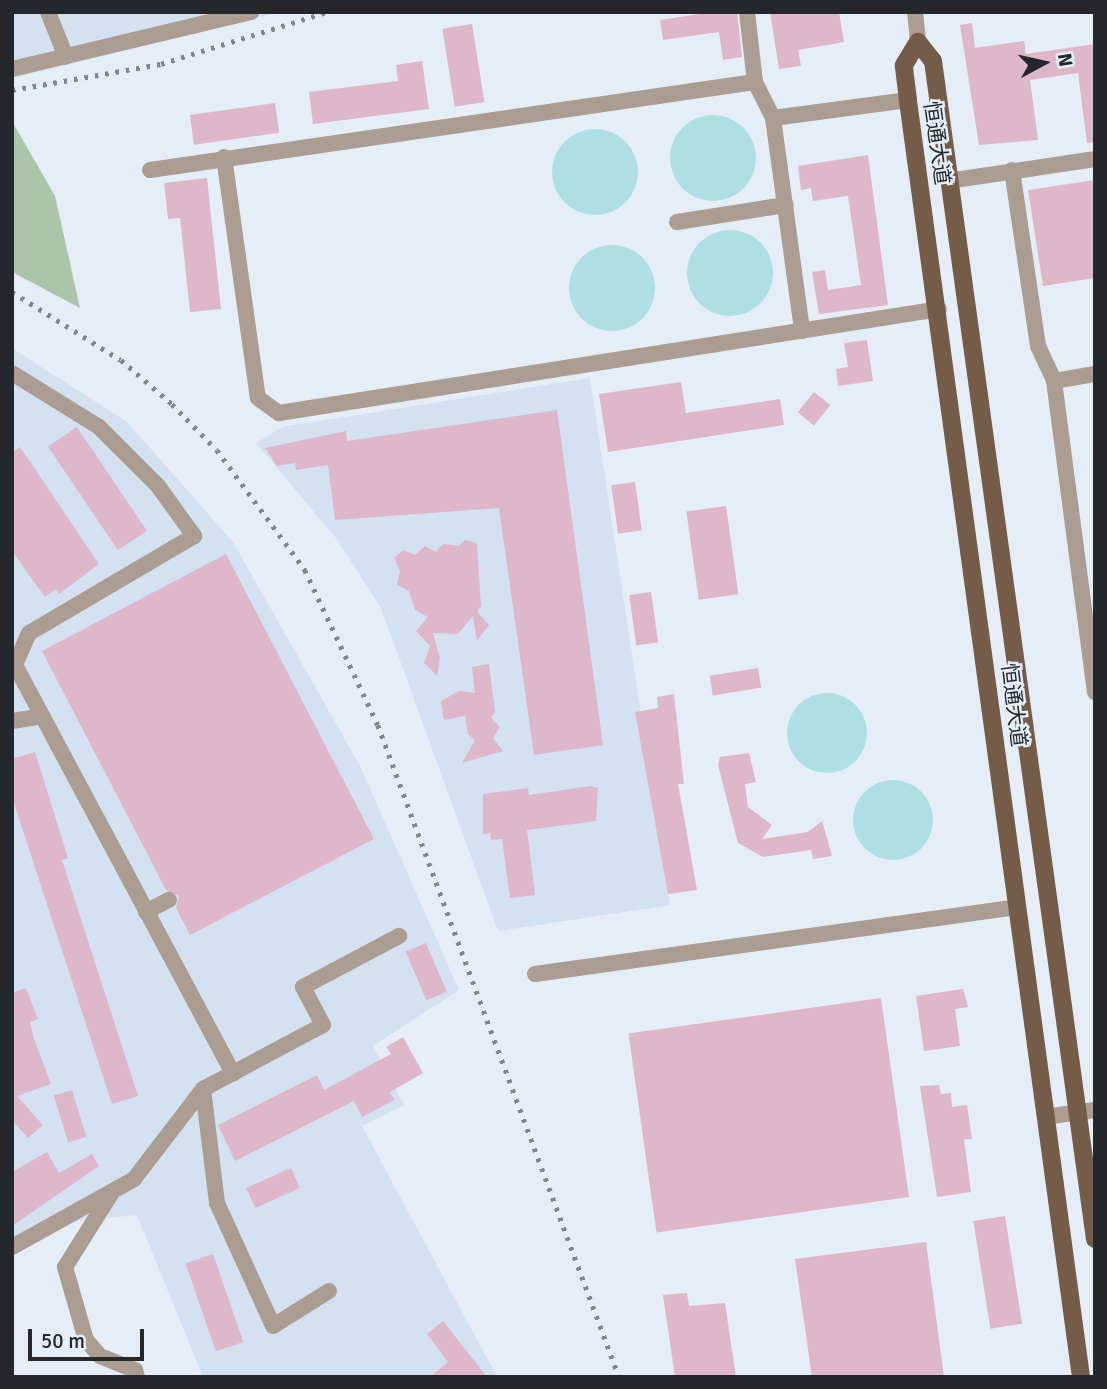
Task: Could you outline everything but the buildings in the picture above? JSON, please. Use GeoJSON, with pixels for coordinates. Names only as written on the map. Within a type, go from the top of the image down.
{"type":"FeatureCollection","features":[{"type":"Feature","properties":{"kind":"main road","name":"恒通大道"},"geometry":{"type":"LineString","coordinates":[[1081,1377],[939,309],[908,100],[904,65],[918,43],[933,61],[948,181],[1086,1111],[1095,1239]]}},
{"type":"Feature","properties":{"kind":"street"},"geometry":{"type":"LineString","coordinates":[[48,12],[66,57]]}},
{"type":"Feature","properties":{"kind":"street"},"geometry":{"type":"LineString","coordinates":[[12,69],[251,12]]}},
{"type":"Feature","properties":{"kind":"street"},"geometry":{"type":"LineString","coordinates":[[747,12],[755,82],[773,118],[802,331]]}},
{"type":"Feature","properties":{"kind":"street","name":"恒通大道"},"geometry":{"type":"LineString","coordinates":[[915,12],[918,43]]}},
{"type":"Feature","properties":{"kind":"street"},"geometry":{"type":"LineString","coordinates":[[150,170],[224,157],[755,82]]}},
{"type":"Feature","properties":{"kind":"street"},"geometry":{"type":"LineString","coordinates":[[773,118],[908,100]]}},
{"type":"Feature","properties":{"kind":"street"},"geometry":{"type":"LineString","coordinates":[[224,157],[258,398],[279,413],[939,309]]}},
{"type":"Feature","properties":{"kind":"street"},"geometry":{"type":"LineString","coordinates":[[948,181],[1095,159]]}},
{"type":"Feature","properties":{"kind":"street"},"geometry":{"type":"LineString","coordinates":[[1012,170],[1038,346],[1054,381],[1095,692]]}},
{"type":"Feature","properties":{"kind":"street"},"geometry":{"type":"LineString","coordinates":[[677,222],[786,205]]}},
{"type":"Feature","properties":{"kind":"street"},"geometry":{"type":"LineString","coordinates":[[12,373],[99,427],[158,486],[194,536],[29,633],[15,665],[233,1073]]}},
{"type":"Feature","properties":{"kind":"street"},"geometry":{"type":"LineString","coordinates":[[1054,381],[1095,374]]}},
{"type":"Feature","properties":{"kind":"street"},"geometry":{"type":"LineString","coordinates":[[12,721],[42,716]]}},
{"type":"Feature","properties":{"kind":"street"},"geometry":{"type":"LineString","coordinates":[[146,912],[169,900]]}},
{"type":"Feature","properties":{"kind":"street"},"geometry":{"type":"LineString","coordinates":[[535,974],[1017,907]]}},
{"type":"Feature","properties":{"kind":"street"},"geometry":{"type":"LineString","coordinates":[[12,1247],[134,1179],[202,1089],[323,1025],[303,987],[400,936]]}},
{"type":"Feature","properties":{"kind":"street"},"geometry":{"type":"LineString","coordinates":[[202,1089],[216,1203],[273,1326],[329,1292]]}},
{"type":"Feature","properties":{"kind":"street"},"geometry":{"type":"LineString","coordinates":[[1045,1117],[1086,1111]]}},
{"type":"Feature","properties":{"kind":"street"},"geometry":{"type":"LineString","coordinates":[[112,1192],[65,1267],[86,1340],[100,1356],[135,1370],[137,1377]]}},
{"type":"Feature","properties":{"kind":"shaded area"},"geometry":{"type":"Polygon","coordinates":[[[12,12],[279,12],[12,78],[12,12]]]}},
{"type":"Feature","properties":{"kind":"shaded area"},"geometry":{"type":"Polygon","coordinates":[[[12,348],[127,422],[233,542],[360,766],[459,990],[373,1046],[404,1105],[362,1126],[497,1377],[203,1377],[137,1215],[77,1221],[12,1256],[12,348]]]}},
{"type":"Feature","properties":{"kind":"shaded area"},"geometry":{"type":"Polygon","coordinates":[[[590,378],[670,905],[498,931],[381,608],[336,538],[256,443],[282,427],[590,378]]]}},
{"type":"Feature","properties":{"kind":"green space"},"geometry":{"type":"Polygon","coordinates":[[[12,121],[55,196],[80,308],[12,272],[12,121]]]}},
{"type":"Feature","properties":{"kind":"water"},"geometry":{"type":"Polygon","coordinates":[[[713,115],[737,122],[749,134],[756,158],[749,182],[737,194],[713,201],[689,194],[677,182],[670,158],[677,134],[689,122],[713,115]]]}},
{"type":"Feature","properties":{"kind":"water"},"geometry":{"type":"Polygon","coordinates":[[[595,129],[619,136],[631,148],[638,172],[631,196],[619,208],[595,215],[571,208],[559,196],[552,172],[559,148],[571,136],[595,129]]]}},
{"type":"Feature","properties":{"kind":"water"},"geometry":{"type":"Polygon","coordinates":[[[730,230],[754,237],[766,249],[773,273],[766,297],[754,309],[730,316],[706,309],[694,297],[687,273],[694,249],[706,237],[730,230]]]}},
{"type":"Feature","properties":{"kind":"water"},"geometry":{"type":"Polygon","coordinates":[[[612,245],[636,252],[648,264],[655,288],[648,312],[636,324],[612,331],[588,324],[576,312],[569,288],[576,264],[588,252],[612,245]]]}},
{"type":"Feature","properties":{"kind":"water"},"geometry":{"type":"Polygon","coordinates":[[[819,693],[835,693],[856,704],[867,725],[867,741],[856,762],[835,773],[819,773],[805,767],[793,755],[787,741],[787,725],[793,711],[805,699],[819,693]]]}},
{"type":"Feature","properties":{"kind":"water"},"geometry":{"type":"Polygon","coordinates":[[[885,780],[901,780],[922,791],[933,812],[933,828],[922,849],[901,860],[885,860],[871,854],[859,842],[853,828],[853,812],[859,798],[871,786],[885,780]]]}},
{"type":"Feature","properties":{"kind":"railway"},"geometry":{"type":"LineString","coordinates":[[12,90],[161,64],[327,12]]}},
{"type":"Feature","properties":{"kind":"railway"},"geometry":{"type":"LineString","coordinates":[[12,292],[121,360],[172,404],[217,450],[305,570],[378,725],[619,1377]]}}]}
